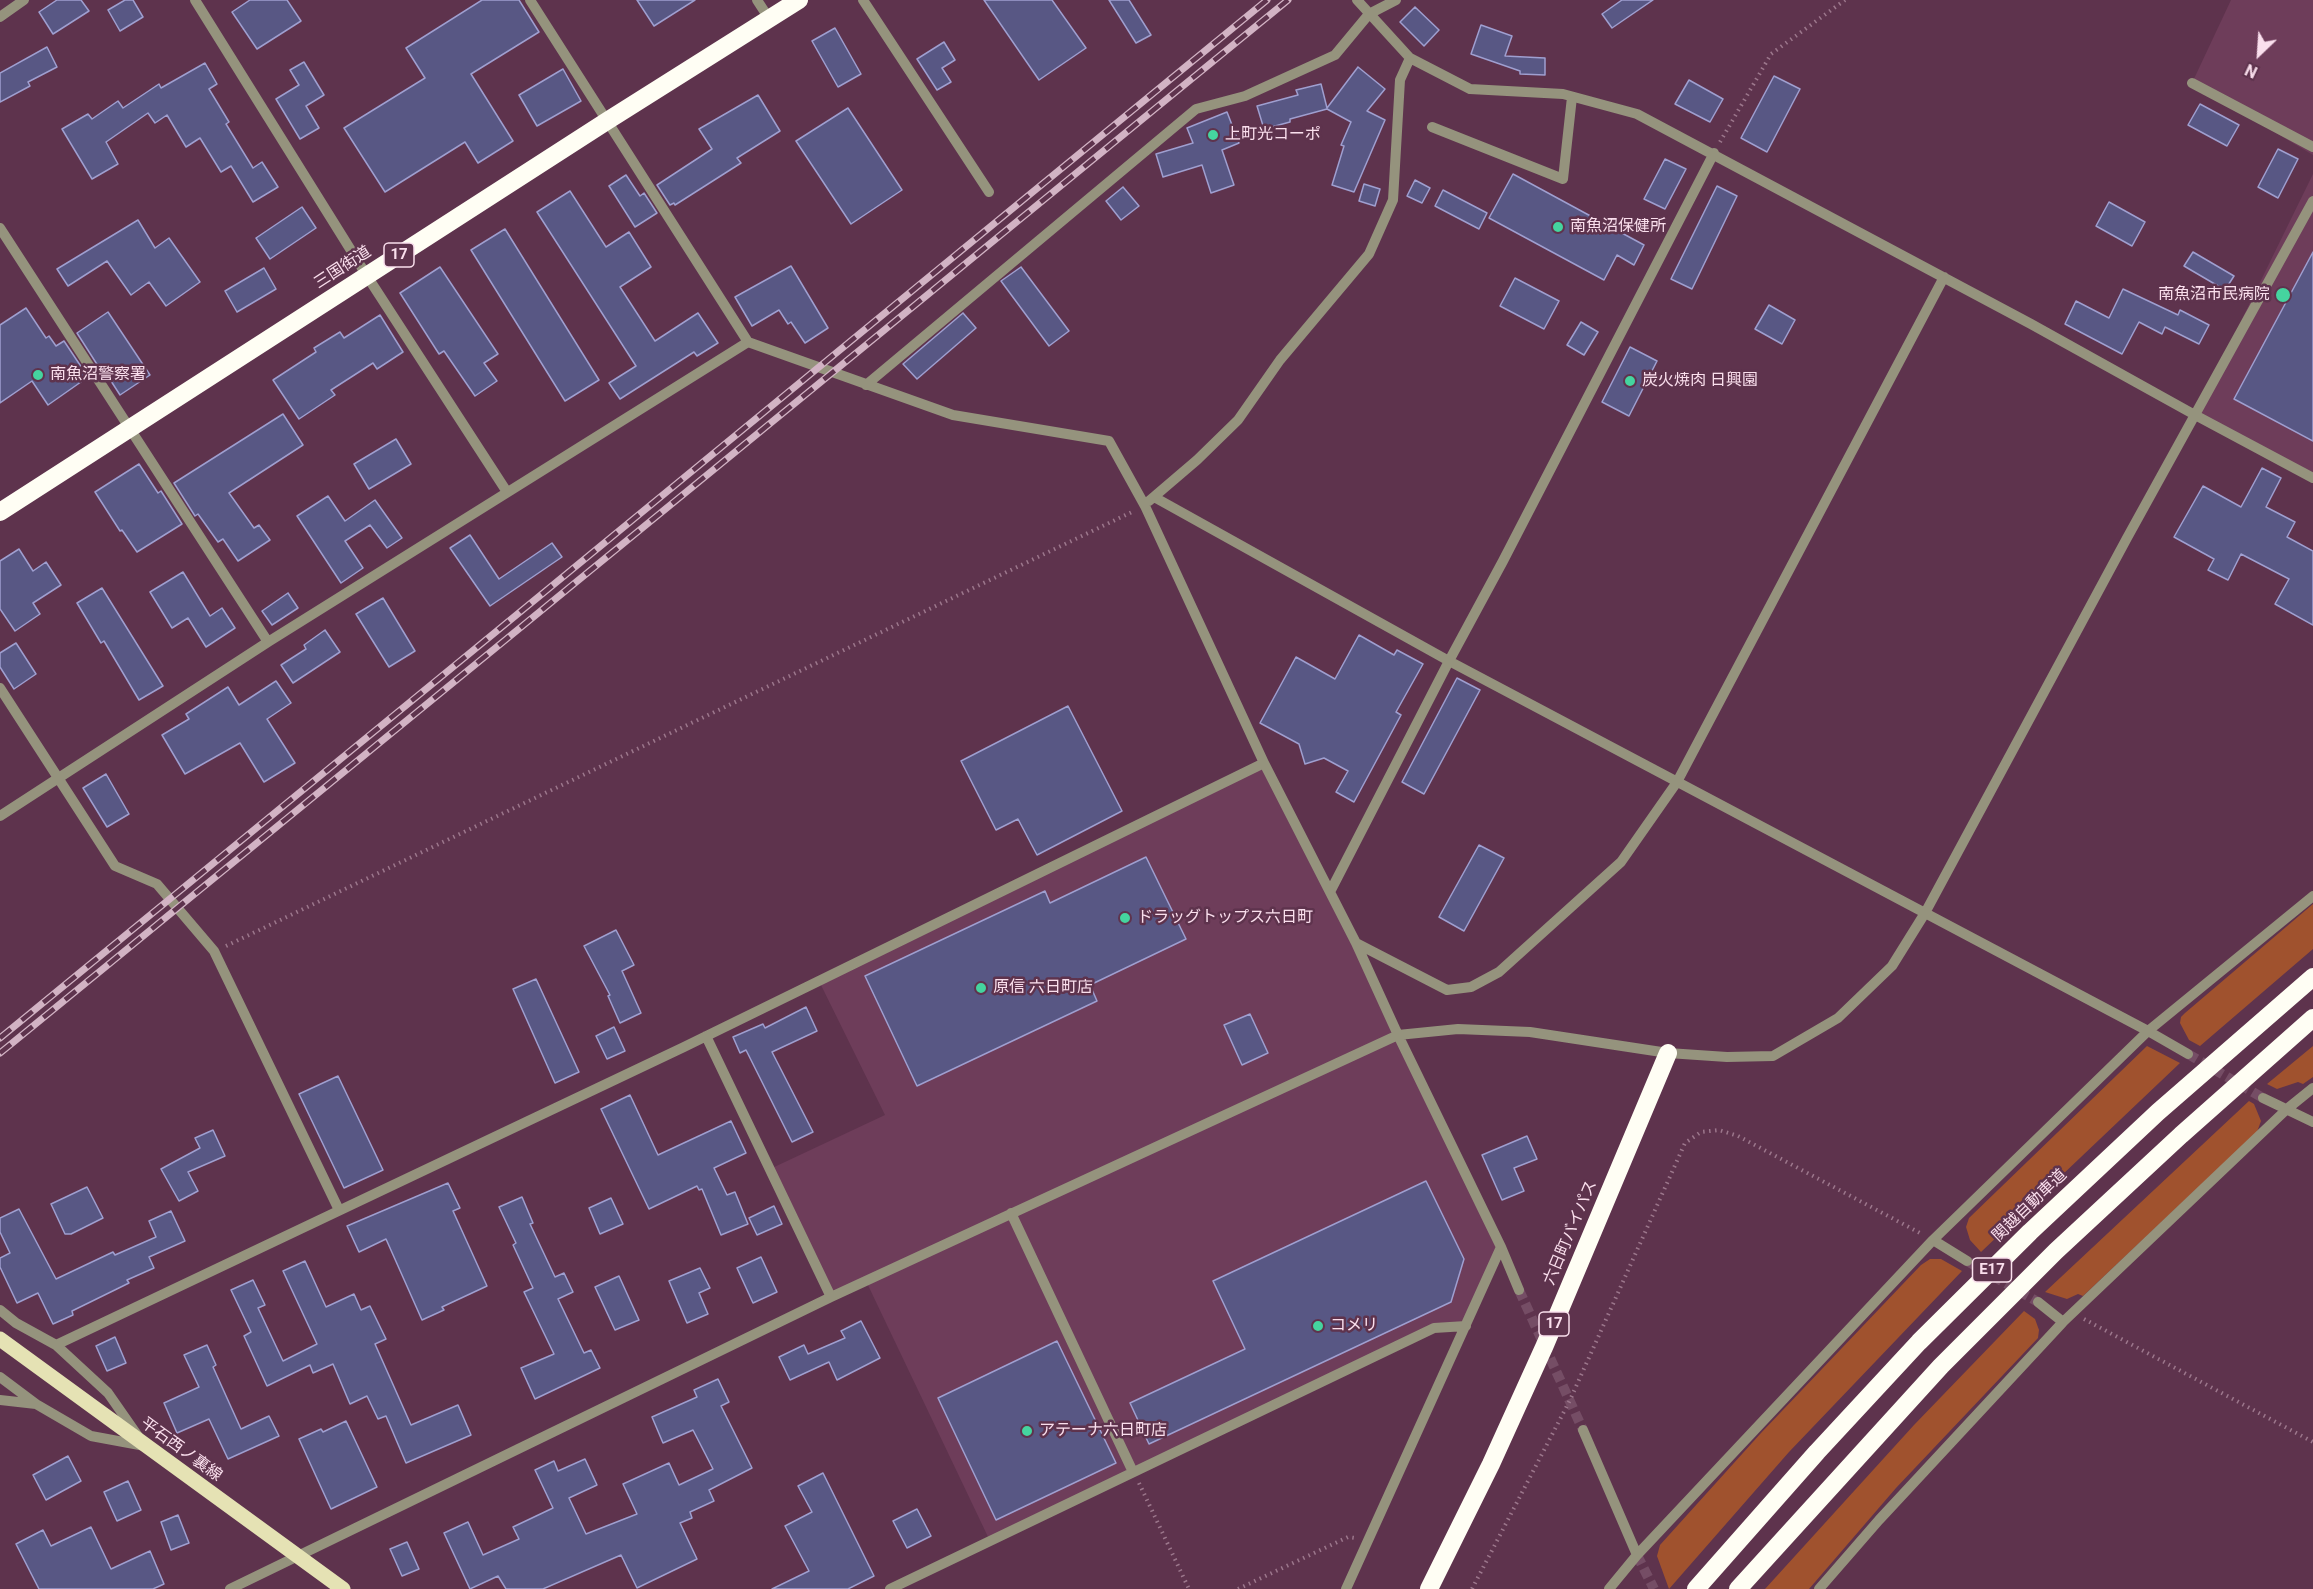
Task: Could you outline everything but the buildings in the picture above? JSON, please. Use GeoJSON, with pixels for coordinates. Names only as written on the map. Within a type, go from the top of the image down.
{"type":"FeatureCollection","features":[{"type":"Feature","properties":{"kind":"highway","name":"三国街道"},"geometry":{"type":"LineString","coordinates":[[0,512],[799,0]]}},
{"type":"Feature","properties":{"kind":"highway","name":"関越自動車道"},"geometry":{"type":"LineString","coordinates":[[1696,1589],[1832,1435],[1919,1342],[2014,1248],[2166,1105],[2313,977]]}},
{"type":"Feature","properties":{"kind":"highway","name":"E17"},"geometry":{"type":"LineString","coordinates":[[1738,1589],[1941,1366],[2056,1251],[2181,1135],[2313,1018]]}},
{"type":"Feature","properties":{"kind":"highway","name":"六日町バイパス"},"geometry":{"type":"LineString","coordinates":[[1429,1589],[1491,1464],[1545,1345],[1668,1053]]}},
{"type":"Feature","properties":{"kind":"main road","name":"平石西ノ裏線"},"geometry":{"type":"LineString","coordinates":[[0,1339],[343,1589]]}},
{"type":"Feature","properties":{"kind":"street"},"geometry":{"type":"LineString","coordinates":[[0,17],[24,0]]}},
{"type":"Feature","properties":{"kind":"street"},"geometry":{"type":"LineString","coordinates":[[195,0],[367,276],[507,492]]}},
{"type":"Feature","properties":{"kind":"street"},"geometry":{"type":"LineString","coordinates":[[530,0],[748,342],[953,415],[1109,441],[1145,506],[1264,763],[1356,943],[1501,1247],[1519,1290]]}},
{"type":"Feature","properties":{"kind":"street"},"geometry":{"type":"LineString","coordinates":[[758,0],[770,20]]}},
{"type":"Feature","properties":{"kind":"street"},"geometry":{"type":"LineString","coordinates":[[863,0],[989,192]]}},
{"type":"Feature","properties":{"kind":"street"},"geometry":{"type":"LineString","coordinates":[[1357,0],[1410,58],[1470,89],[1563,94],[1637,114],[1714,153],[2313,478]]}},
{"type":"Feature","properties":{"kind":"street"},"geometry":{"type":"LineString","coordinates":[[866,385],[1196,109],[1245,96],[1335,56],[1369,14],[1396,0]]}},
{"type":"Feature","properties":{"kind":"street"},"geometry":{"type":"LineString","coordinates":[[1145,506],[1238,420],[1280,360],[1369,254],[1393,200],[1400,80],[1410,58]]}},
{"type":"Feature","properties":{"kind":"street"},"geometry":{"type":"LineString","coordinates":[[2192,83],[2313,147]]}},
{"type":"Feature","properties":{"kind":"street"},"geometry":{"type":"LineString","coordinates":[[1432,127],[1563,179],[1572,97]]}},
{"type":"Feature","properties":{"kind":"street"},"geometry":{"type":"LineString","coordinates":[[1329,892],[1714,153]]}},
{"type":"Feature","properties":{"kind":"street"},"geometry":{"type":"LineString","coordinates":[[230,1589],[831,1297],[1398,1035],[1458,1029],[1530,1032],[1668,1053],[1727,1058],[1773,1056],[1838,1018],[1892,966],[1925,913],[2313,201]]}},
{"type":"Feature","properties":{"kind":"street"},"geometry":{"type":"LineString","coordinates":[[0,228],[268,642]]}},
{"type":"Feature","properties":{"kind":"street"},"geometry":{"type":"LineString","coordinates":[[1356,943],[1447,990],[1471,987],[1499,972],[1621,862],[1677,782],[1944,277]]}},
{"type":"Feature","properties":{"kind":"street"},"geometry":{"type":"LineString","coordinates":[[0,816],[268,642],[748,342]]}},
{"type":"Feature","properties":{"kind":"street"},"geometry":{"type":"LineString","coordinates":[[1154,497],[1449,661],[2188,1054]]}},
{"type":"Feature","properties":{"kind":"street"},"geometry":{"type":"LineString","coordinates":[[0,688],[115,866],[157,884],[214,951],[339,1210]]}},
{"type":"Feature","properties":{"kind":"street"},"geometry":{"type":"LineString","coordinates":[[56,1345],[706,1036],[1264,763]]}},
{"type":"Feature","properties":{"kind":"street"},"geometry":{"type":"LineString","coordinates":[[1609,1589],[1637,1555],[1933,1240],[2148,1031],[2313,896]]}},
{"type":"Feature","properties":{"kind":"street"},"geometry":{"type":"LineString","coordinates":[[706,1036],[831,1297]]}},
{"type":"Feature","properties":{"kind":"street"},"geometry":{"type":"LineString","coordinates":[[1819,1589],[1879,1520],[2063,1322],[2287,1108],[2313,1088]]}},
{"type":"Feature","properties":{"kind":"street"},"geometry":{"type":"LineString","coordinates":[[2263,1098],[2313,1122]]}},
{"type":"Feature","properties":{"kind":"street"},"geometry":{"type":"LineString","coordinates":[[1011,1214],[1133,1472]]}},
{"type":"Feature","properties":{"kind":"street"},"geometry":{"type":"LineString","coordinates":[[1933,1240],[1967,1261]]}},
{"type":"Feature","properties":{"kind":"street"},"geometry":{"type":"LineString","coordinates":[[1346,1589],[1501,1247]]}},
{"type":"Feature","properties":{"kind":"street"},"geometry":{"type":"LineString","coordinates":[[2038,1302],[2063,1322]]}},
{"type":"Feature","properties":{"kind":"street"},"geometry":{"type":"LineString","coordinates":[[0,1310],[16,1323],[56,1345],[108,1393],[145,1446]]}},
{"type":"Feature","properties":{"kind":"street"},"geometry":{"type":"LineString","coordinates":[[890,1589],[1434,1328],[1466,1326]]}},
{"type":"Feature","properties":{"kind":"street"},"geometry":{"type":"LineString","coordinates":[[0,1377],[36,1404],[91,1436],[145,1446]]}},
{"type":"Feature","properties":{"kind":"street"},"geometry":{"type":"LineString","coordinates":[[0,1400],[36,1404]]}},
{"type":"Feature","properties":{"kind":"street"},"geometry":{"type":"LineString","coordinates":[[1583,1430],[1637,1555]]}},
{"type":"Feature","properties":{"kind":"path"},"geometry":{"type":"LineString","coordinates":[[1714,153],[1771,54],[1845,0]]}},
{"type":"Feature","properties":{"kind":"path"},"geometry":{"type":"LineString","coordinates":[[214,951],[1145,506]]}},
{"type":"Feature","properties":{"kind":"path"},"geometry":{"type":"LineString","coordinates":[[1472,1589],[1570,1400],[1685,1143],[1701,1132],[1719,1130],[1738,1136],[1933,1240]]}},
{"type":"Feature","properties":{"kind":"path"},"geometry":{"type":"LineString","coordinates":[[2073,1312],[2313,1442]]}},
{"type":"Feature","properties":{"kind":"path"},"geometry":{"type":"LineString","coordinates":[[1133,1472],[1189,1589]]}},
{"type":"Feature","properties":{"kind":"path"},"geometry":{"type":"LineString","coordinates":[[1238,1589],[1348,1537],[1368,1541]]}},
{"type":"Feature","properties":{"kind":"shaded area"},"geometry":{"type":"Polygon","coordinates":[[[2231,0],[2313,0],[2313,155],[2192,83],[2231,0]]]}},
{"type":"Feature","properties":{"kind":"shaded area","name":"南魚沼市民病院"},"geometry":{"type":"Polygon","coordinates":[[[2313,174],[2313,478],[2195,415],[2313,174]]]}},
{"type":"Feature","properties":{"kind":"shaded area"},"geometry":{"type":"Polygon","coordinates":[[[1264,763],[1501,1247],[1466,1326],[1433,1328],[990,1541],[866,1281],[831,1297],[770,1169],[885,1115],[819,981],[1264,763]]]}},
{"type":"Feature","properties":{"kind":"shaded area"},"geometry":{"type":"Polygon","coordinates":[[[2313,904],[2313,949],[2200,1046],[2189,1040],[2180,1023],[2181,1017],[2313,904]]]}},
{"type":"Feature","properties":{"kind":"shaded area"},"geometry":{"type":"Polygon","coordinates":[[[2147,1046],[2180,1063],[1981,1252],[1970,1240],[1966,1227],[1969,1218],[2147,1046]]]}},
{"type":"Feature","properties":{"kind":"shaded area"},"geometry":{"type":"Polygon","coordinates":[[[2313,1046],[2313,1077],[2303,1084],[2298,1082],[2277,1089],[2267,1084],[2313,1046]]]}},
{"type":"Feature","properties":{"kind":"shaded area"},"geometry":{"type":"Polygon","coordinates":[[[2249,1101],[2254,1104],[2261,1121],[2257,1132],[2083,1296],[2078,1294],[2067,1299],[2045,1292],[2249,1101]]]}},
{"type":"Feature","properties":{"kind":"shaded area"},"geometry":{"type":"Polygon","coordinates":[[[1930,1259],[1941,1259],[1962,1271],[1789,1452],[1669,1589],[1657,1556],[1660,1545],[1761,1433],[1921,1265],[1930,1259]]]}},
{"type":"Feature","properties":{"kind":"shaded area"},"geometry":{"type":"Polygon","coordinates":[[[2024,1311],[2035,1319],[2039,1330],[2038,1338],[1896,1488],[1809,1589],[1765,1589],[1914,1425],[2024,1311]]]}},
{"type":"Feature","properties":{"kind":"tunnel"},"geometry":{"type":"LineString","coordinates":[[2188,1054],[2263,1098]]}},
{"type":"Feature","properties":{"kind":"tunnel"},"geometry":{"type":"LineString","coordinates":[[1967,1261],[2038,1302]]}},
{"type":"Feature","properties":{"kind":"tunnel"},"geometry":{"type":"LineString","coordinates":[[1519,1290],[1583,1430]]}},
{"type":"Feature","properties":{"kind":"tunnel"},"geometry":{"type":"LineString","coordinates":[[1637,1555],[1654,1589]]}},
{"type":"Feature","properties":{"kind":"railway"},"geometry":{"type":"LineString","coordinates":[[0,1038],[1267,0]]}},
{"type":"Feature","properties":{"kind":"railway"},"geometry":{"type":"LineString","coordinates":[[0,1053],[1288,0]]}},
{"type":"Feature","properties":{"kind":"place","name":"上町光コーポ"},"geometry":{"type":"Point","coordinates":[1213,135]}},
{"type":"Feature","properties":{"kind":"place","name":"南魚沼保健所"},"geometry":{"type":"Point","coordinates":[1558,227]}},
{"type":"Feature","properties":{"kind":"place","name":"南魚沼市民病院"},"geometry":{"type":"Point","coordinates":[2283,295]}},
{"type":"Feature","properties":{"kind":"place","name":"南魚沼警察署"},"geometry":{"type":"Point","coordinates":[38,375]}},
{"type":"Feature","properties":{"kind":"place","name":"炭火焼肉 日興園"},"geometry":{"type":"Point","coordinates":[1630,381]}},
{"type":"Feature","properties":{"kind":"place","name":"ドラッグトップス六日町"},"geometry":{"type":"Point","coordinates":[1125,918]}},
{"type":"Feature","properties":{"kind":"place","name":"原信 六日町店"},"geometry":{"type":"Point","coordinates":[981,988]}},
{"type":"Feature","properties":{"kind":"place","name":"コメリ"},"geometry":{"type":"Point","coordinates":[1318,1326]}},
{"type":"Feature","properties":{"kind":"place","name":"アテーナ六日町店"},"geometry":{"type":"Point","coordinates":[1027,1431]}}]}
